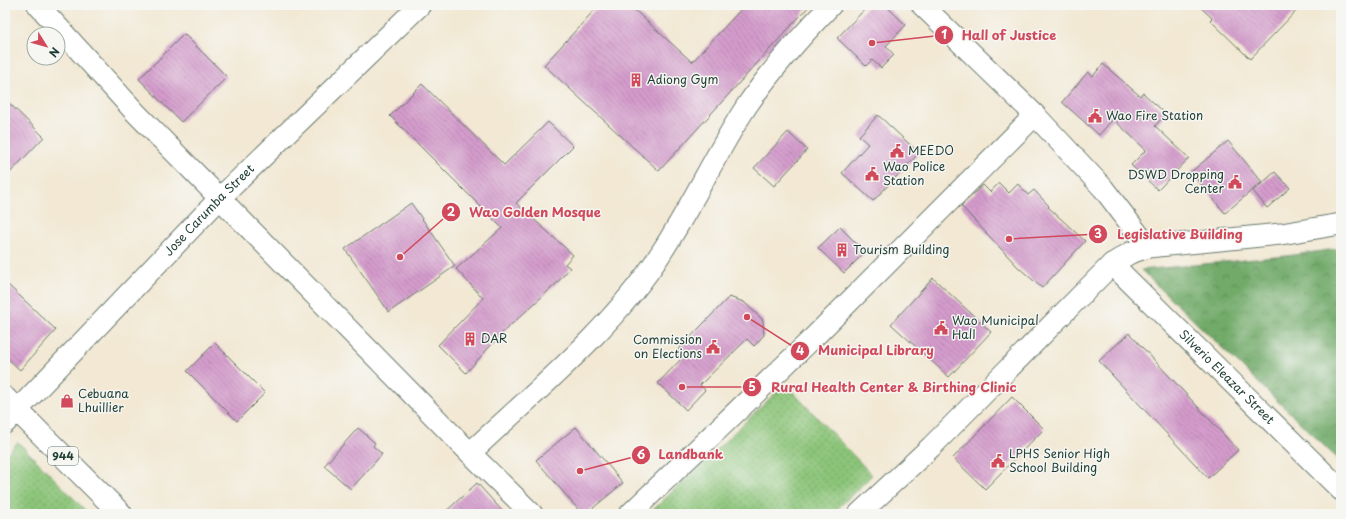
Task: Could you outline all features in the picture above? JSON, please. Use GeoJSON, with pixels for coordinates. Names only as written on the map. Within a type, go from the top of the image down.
{"type":"FeatureCollection","features":[{"type":"Feature","properties":{"kind":"main road","name":"944"},"geometry":{"type":"LineString","coordinates":[[9,410],[121,514]]}},
{"type":"Feature","properties":{"kind":"street"},"geometry":{"type":"LineString","coordinates":[[38,5],[136,113],[470,453],[532,514]]}},
{"type":"Feature","properties":{"kind":"street","name":"Jose Carumba Street"},"geometry":{"type":"LineString","coordinates":[[9,410],[220,198],[420,5]]}},
{"type":"Feature","properties":{"kind":"street"},"geometry":{"type":"LineString","coordinates":[[470,453],[591,338],[632,293],[661,254],[746,108],[799,38],[831,5]]}},
{"type":"Feature","properties":{"kind":"street"},"geometry":{"type":"LineString","coordinates":[[922,5],[1035,115],[1103,188],[1148,247]]}},
{"type":"Feature","properties":{"kind":"street"},"geometry":{"type":"LineString","coordinates":[[630,514],[818,332],[1035,115]]}},
{"type":"Feature","properties":{"kind":"street"},"geometry":{"type":"LineString","coordinates":[[859,514],[931,447],[1112,264],[1130,253],[1148,247],[1281,234],[1341,224]]}},
{"type":"Feature","properties":{"kind":"street","name":"Silverio Eleazar Street"},"geometry":{"type":"LineString","coordinates":[[1112,264],[1341,490]]}},
{"type":"Feature","properties":{"kind":"green space"},"geometry":{"type":"Polygon","coordinates":[[[1341,246],[1341,462],[1141,270],[1286,256],[1336,249],[1341,246]]]}},
{"type":"Feature","properties":{"kind":"green space"},"geometry":{"type":"Polygon","coordinates":[[[785,384],[872,475],[832,514],[649,514],[785,384]]]}},
{"type":"Feature","properties":{"kind":"green space"},"geometry":{"type":"Polygon","coordinates":[[[18,442],[89,514],[5,514],[5,456],[18,442]]]}},
{"type":"Feature","properties":{"kind":"building","name":"Adiong Gym"},"geometry":{"type":"Polygon","coordinates":[[[599,5],[629,5],[692,62],[745,5],[810,5],[659,171],[544,65],[599,5]]]}},
{"type":"Feature","properties":{"kind":"building"},"geometry":{"type":"Polygon","coordinates":[[[869,5],[885,5],[906,25],[886,46],[894,55],[881,68],[872,60],[866,66],[837,38],[869,5]]]}},
{"type":"Feature","properties":{"kind":"building"},"geometry":{"type":"Polygon","coordinates":[[[1198,5],[1302,5],[1250,59],[1210,20],[1212,18],[1198,5]]]}},
{"type":"Feature","properties":{"kind":"building"},"geometry":{"type":"Polygon","coordinates":[[[184,34],[227,77],[181,122],[139,79],[184,34]]]}},
{"type":"Feature","properties":{"kind":"building"},"geometry":{"type":"Polygon","coordinates":[[[1103,64],[1140,96],[1143,93],[1166,114],[1155,126],[1189,158],[1158,190],[1131,165],[1146,150],[1113,119],[1099,135],[1062,102],[1088,72],[1093,76],[1103,64]]]}},
{"type":"Feature","properties":{"kind":"building"},"geometry":{"type":"Polygon","coordinates":[[[422,84],[504,165],[548,122],[573,146],[516,203],[573,255],[565,264],[570,268],[556,284],[502,333],[466,373],[438,345],[483,298],[456,269],[502,228],[390,116],[422,84]]]}},
{"type":"Feature","properties":{"kind":"building"},"geometry":{"type":"Polygon","coordinates":[[[5,99],[44,137],[5,178],[5,99]]]}},
{"type":"Feature","properties":{"kind":"building"},"geometry":{"type":"Polygon","coordinates":[[[878,115],[919,153],[873,201],[842,173],[868,144],[859,136],[878,115]]]}},
{"type":"Feature","properties":{"kind":"building"},"geometry":{"type":"Polygon","coordinates":[[[788,132],[807,150],[774,186],[754,168],[788,132]]]}},
{"type":"Feature","properties":{"kind":"building"},"geometry":{"type":"Polygon","coordinates":[[[1228,141],[1262,182],[1225,213],[1191,172],[1228,141]]]}},
{"type":"Feature","properties":{"kind":"building"},"geometry":{"type":"Polygon","coordinates":[[[1275,172],[1290,188],[1267,208],[1253,191],[1275,172]]]}},
{"type":"Feature","properties":{"kind":"building"},"geometry":{"type":"Polygon","coordinates":[[[999,183],[1009,193],[1018,184],[1028,195],[1034,190],[1049,206],[1048,207],[1085,241],[1042,288],[1018,267],[961,206],[983,185],[990,192],[999,183]]]}},
{"type":"Feature","properties":{"kind":"building"},"geometry":{"type":"Polygon","coordinates":[[[411,203],[455,266],[389,312],[345,249],[411,203]]]}},
{"type":"Feature","properties":{"kind":"building","name":"Tourism Building"},"geometry":{"type":"Polygon","coordinates":[[[840,227],[865,252],[844,273],[818,248],[840,227]]]}},
{"type":"Feature","properties":{"kind":"building","name":"Wao Municipal Hall"},"geometry":{"type":"Polygon","coordinates":[[[933,278],[991,332],[949,377],[891,324],[933,278]]]}},
{"type":"Feature","properties":{"kind":"building"},"geometry":{"type":"Polygon","coordinates":[[[5,282],[56,330],[20,370],[5,356],[5,282]]]}},
{"type":"Feature","properties":{"kind":"building"},"geometry":{"type":"Polygon","coordinates":[[[729,297],[744,302],[763,320],[764,335],[754,346],[747,339],[700,385],[705,390],[686,410],[658,383],[683,357],[677,351],[729,297]]]}},
{"type":"Feature","properties":{"kind":"building"},"geometry":{"type":"Polygon","coordinates":[[[1129,333],[1238,450],[1208,478],[1099,361],[1129,333]]]}},
{"type":"Feature","properties":{"kind":"building"},"geometry":{"type":"Polygon","coordinates":[[[215,343],[265,393],[237,421],[187,371],[215,343]]]}},
{"type":"Feature","properties":{"kind":"building"},"geometry":{"type":"Polygon","coordinates":[[[1012,397],[1044,429],[985,489],[953,458],[1012,397]]]}},
{"type":"Feature","properties":{"kind":"building"},"geometry":{"type":"Polygon","coordinates":[[[576,427],[623,483],[586,514],[582,514],[536,460],[576,427]]]}},
{"type":"Feature","properties":{"kind":"building"},"geometry":{"type":"Polygon","coordinates":[[[358,428],[375,443],[373,446],[382,454],[351,489],[324,466],[358,428]]]}},
{"type":"Feature","properties":{"kind":"building"},"geometry":{"type":"Polygon","coordinates":[[[477,483],[505,514],[443,514],[477,483]]]}},
{"type":"Feature","properties":{"kind":"place","name":"Hall of Justice"},"geometry":{"type":"Point","coordinates":[872,43]}},
{"type":"Feature","properties":{"kind":"place","name":"Adiong Gym"},"geometry":{"type":"Point","coordinates":[636,80]}},
{"type":"Feature","properties":{"kind":"place","name":"Wao Fire Station"},"geometry":{"type":"Point","coordinates":[1095,116]}},
{"type":"Feature","properties":{"kind":"place","name":"MEEDO"},"geometry":{"type":"Point","coordinates":[897,151]}},
{"type":"Feature","properties":{"kind":"place","name":"Wao Police Station"},"geometry":{"type":"Point","coordinates":[872,174]}},
{"type":"Feature","properties":{"kind":"place","name":"DSWD Dropping Center"},"geometry":{"type":"Point","coordinates":[1235,182]}},
{"type":"Feature","properties":{"kind":"place","name":"Legislative Building"},"geometry":{"type":"Point","coordinates":[1009,239]}},
{"type":"Feature","properties":{"kind":"place","name":"Tourism Building"},"geometry":{"type":"Point","coordinates":[842,250]}},
{"type":"Feature","properties":{"kind":"place","name":"Wao Golden Mosque"},"geometry":{"type":"Point","coordinates":[400,257]}},
{"type":"Feature","properties":{"kind":"place","name":"Municipal Library"},"geometry":{"type":"Point","coordinates":[747,317]}},
{"type":"Feature","properties":{"kind":"place","name":"Wao Municipal Hall"},"geometry":{"type":"Point","coordinates":[941,328]}},
{"type":"Feature","properties":{"kind":"place","name":"DAR"},"geometry":{"type":"Point","coordinates":[470,339]}},
{"type":"Feature","properties":{"kind":"place","name":"Commission on Elections"},"geometry":{"type":"Point","coordinates":[713,347]}},
{"type":"Feature","properties":{"kind":"place","name":"Rural Health Center & Birthing Clinic"},"geometry":{"type":"Point","coordinates":[682,387]}},
{"type":"Feature","properties":{"kind":"place","name":"Cebuana Lhuillier"},"geometry":{"type":"Point","coordinates":[67,401]}},
{"type":"Feature","properties":{"kind":"place","name":"LPHS Senior High School Building"},"geometry":{"type":"Point","coordinates":[998,461]}},
{"type":"Feature","properties":{"kind":"place","name":"Landbank"},"geometry":{"type":"Point","coordinates":[580,471]}}]}
